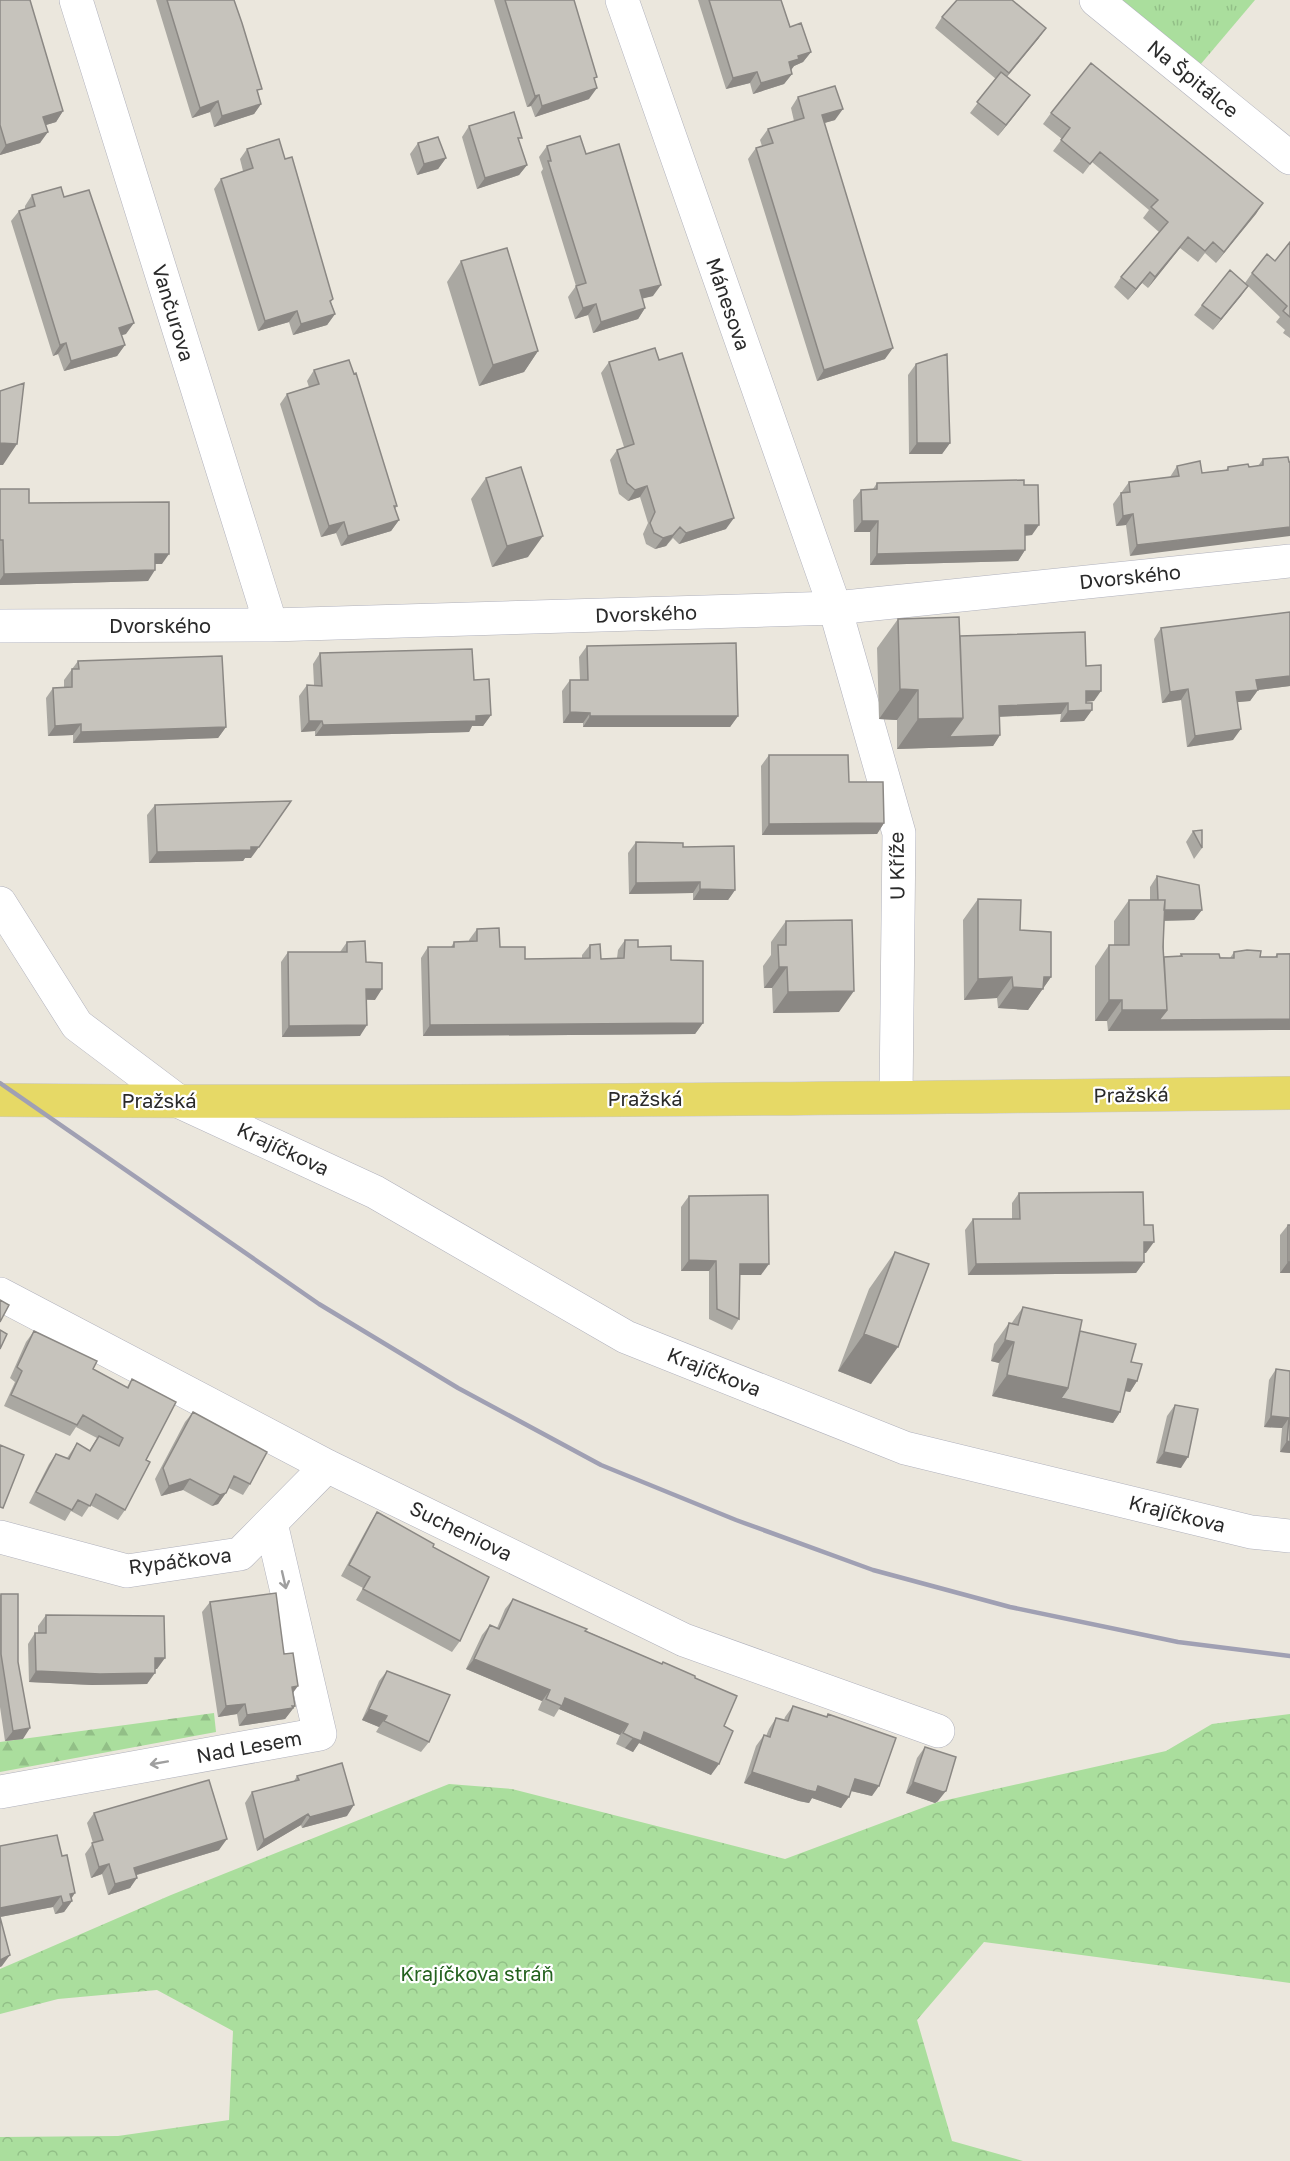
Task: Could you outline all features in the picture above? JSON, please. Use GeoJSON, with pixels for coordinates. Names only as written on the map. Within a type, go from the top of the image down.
{"type":"FeatureCollection","features":[{"type":"Feature","properties":{"kind":"main road","name":"Pražská"},"geometry":{"type":"LineString","coordinates":[[0,1100],[178,1101],[1290,1093]]}},
{"type":"Feature","properties":{"kind":"street","name":"Vančurova"},"geometry":{"type":"LineString","coordinates":[[76,0],[271,625]]}},
{"type":"Feature","properties":{"kind":"street","name":"Mánesova"},"geometry":{"type":"LineString","coordinates":[[622,0],[835,608]]}},
{"type":"Feature","properties":{"kind":"street","name":"Na Špitálce"},"geometry":{"type":"LineString","coordinates":[[1096,0],[1290,158]]}},
{"type":"Feature","properties":{"kind":"street","name":"Dvorského"},"geometry":{"type":"LineString","coordinates":[[0,626],[271,625],[835,608],[1290,561]]}},
{"type":"Feature","properties":{"kind":"street","name":"U Kříže"},"geometry":{"type":"LineString","coordinates":[[835,608],[899,833],[896,1097]]}},
{"type":"Feature","properties":{"kind":"street","name":"Krajíčkova"},"geometry":{"type":"LineString","coordinates":[[0,903],[77,1025],[178,1101],[375,1192],[626,1337],[905,1448],[1251,1532],[1290,1536]]}},
{"type":"Feature","properties":{"kind":"street","name":"Sucheniova"},"geometry":{"type":"LineString","coordinates":[[0,1294],[327,1466],[684,1640],[939,1731]]}},
{"type":"Feature","properties":{"kind":"street","name":"Rypáčkova"},"geometry":{"type":"LineString","coordinates":[[0,1537],[127,1571],[240,1554],[327,1466]]}},
{"type":"Feature","properties":{"kind":"street","name":"Nad Lesem"},"geometry":{"type":"LineString","coordinates":[[0,1792],[320,1734],[271,1523]]}},
{"type":"Feature","properties":{"kind":"green space"},"geometry":{"type":"Polygon","coordinates":[[[1119,0],[1255,0],[1200,65],[1119,0]]]}},
{"type":"Feature","properties":{"kind":"green space"},"geometry":{"type":"Polygon","coordinates":[[[214,1713],[216,1732],[0,1772],[0,1742],[214,1713]]]}},
{"type":"Feature","properties":{"kind":"green space","name":"Krajíčkova stráň"},"geometry":{"type":"Polygon","coordinates":[[[1290,1714],[1290,1983],[984,1942],[917,2020],[952,2141],[1023,2161],[0,2161],[0,2137],[118,2136],[229,2120],[233,2031],[157,1990],[58,1999],[0,2014],[0,1969],[171,1895],[449,1784],[512,1789],[785,1859],[938,1802],[1166,1751],[1212,1724],[1290,1714]]]}},
{"type":"Feature","properties":{"kind":"building"},"geometry":{"type":"Polygon","coordinates":[[[0,0],[30,0],[63,111],[43,117],[48,132],[6,145],[0,125],[0,0]]]}},
{"type":"Feature","properties":{"kind":"building"},"geometry":{"type":"Polygon","coordinates":[[[167,0],[234,0],[262,89],[257,90],[261,104],[222,116],[218,101],[200,108],[167,0]]]}},
{"type":"Feature","properties":{"kind":"building"},"geometry":{"type":"Polygon","coordinates":[[[505,0],[574,0],[597,77],[594,78],[597,88],[542,106],[539,95],[535,96],[505,0]]]}},
{"type":"Feature","properties":{"kind":"building"},"geometry":{"type":"Polygon","coordinates":[[[709,0],[781,0],[790,27],[801,23],[811,52],[789,62],[792,74],[761,83],[757,72],[733,78],[709,0]]]}},
{"type":"Feature","properties":{"kind":"building"},"geometry":{"type":"Polygon","coordinates":[[[957,0],[1012,0],[1046,28],[1009,73],[942,17],[957,0]]]}},
{"type":"Feature","properties":{"kind":"building"},"geometry":{"type":"Polygon","coordinates":[[[1091,63],[1263,203],[1224,252],[1213,242],[1205,251],[1188,237],[1155,277],[1150,272],[1136,289],[1121,277],[1168,222],[1151,207],[1158,200],[1100,152],[1090,164],[1061,140],[1070,128],[1051,113],[1091,63]]]}},
{"type":"Feature","properties":{"kind":"building"},"geometry":{"type":"Polygon","coordinates":[[[1001,72],[1030,95],[1006,125],[977,102],[1001,72]]]}},
{"type":"Feature","properties":{"kind":"building"},"geometry":{"type":"Polygon","coordinates":[[[835,86],[843,109],[822,115],[893,348],[824,370],[756,148],[773,143],[768,129],[804,118],[798,97],[835,86]]]}},
{"type":"Feature","properties":{"kind":"building"},"geometry":{"type":"Polygon","coordinates":[[[514,112],[522,138],[518,138],[527,165],[485,178],[469,126],[514,112]]]}},
{"type":"Feature","properties":{"kind":"building"},"geometry":{"type":"Polygon","coordinates":[[[580,136],[586,154],[619,144],[661,285],[640,290],[645,308],[601,322],[596,304],[583,308],[576,286],[586,283],[548,161],[551,161],[547,146],[580,136]]]}},
{"type":"Feature","properties":{"kind":"building"},"geometry":{"type":"Polygon","coordinates":[[[438,137],[446,158],[424,164],[418,143],[438,137]]]}},
{"type":"Feature","properties":{"kind":"building"},"geometry":{"type":"Polygon","coordinates":[[[279,139],[285,159],[292,157],[333,299],[330,301],[335,314],[301,324],[297,311],[265,321],[221,179],[253,168],[247,149],[279,139]]]}},
{"type":"Feature","properties":{"kind":"building"},"geometry":{"type":"Polygon","coordinates":[[[61,187],[64,197],[89,190],[134,323],[119,328],[125,345],[71,361],[66,343],[60,345],[19,211],[35,206],[32,195],[61,187]]]}},
{"type":"Feature","properties":{"kind":"building"},"geometry":{"type":"Polygon","coordinates":[[[1290,242],[1290,317],[1283,311],[1287,306],[1252,273],[1267,254],[1275,261],[1290,242]]]}},
{"type":"Feature","properties":{"kind":"building"},"geometry":{"type":"Polygon","coordinates":[[[507,248],[538,351],[493,365],[461,261],[507,248]]]}},
{"type":"Feature","properties":{"kind":"building"},"geometry":{"type":"Polygon","coordinates":[[[1230,270],[1248,286],[1221,319],[1202,305],[1230,270]]]}},
{"type":"Feature","properties":{"kind":"building"},"geometry":{"type":"Polygon","coordinates":[[[655,348],[659,360],[682,353],[734,518],[686,533],[680,527],[673,535],[663,538],[654,533],[650,523],[655,512],[647,486],[635,490],[627,483],[617,450],[634,444],[609,362],[655,348]]]}},
{"type":"Feature","properties":{"kind":"building"},"geometry":{"type":"Polygon","coordinates":[[[947,354],[950,443],[917,443],[916,364],[947,354]]]}},
{"type":"Feature","properties":{"kind":"building"},"geometry":{"type":"Polygon","coordinates":[[[349,360],[354,374],[356,373],[397,506],[394,506],[399,520],[348,536],[344,522],[329,526],[287,394],[319,384],[314,370],[349,360]]]}},
{"type":"Feature","properties":{"kind":"building"},"geometry":{"type":"Polygon","coordinates":[[[24,383],[17,444],[0,443],[0,391],[24,383]]]}},
{"type":"Feature","properties":{"kind":"building"},"geometry":{"type":"Polygon","coordinates":[[[1288,457],[1290,462],[1290,527],[1137,545],[1133,514],[1123,516],[1121,493],[1130,492],[1129,482],[1179,476],[1177,466],[1200,461],[1202,473],[1228,470],[1228,467],[1248,464],[1249,467],[1263,465],[1263,459],[1288,457]]]}},
{"type":"Feature","properties":{"kind":"building"},"geometry":{"type":"Polygon","coordinates":[[[521,467],[543,536],[507,546],[486,478],[521,467]]]}},
{"type":"Feature","properties":{"kind":"building"},"geometry":{"type":"Polygon","coordinates":[[[1024,480],[1024,485],[1038,485],[1039,525],[1025,525],[1025,550],[877,554],[878,521],[862,521],[861,490],[877,489],[877,483],[1024,480]]]}},
{"type":"Feature","properties":{"kind":"building"},"geometry":{"type":"Polygon","coordinates":[[[0,489],[29,489],[29,503],[169,502],[169,554],[155,554],[155,570],[4,574],[3,540],[0,540],[0,489]]]}},
{"type":"Feature","properties":{"kind":"building"},"geometry":{"type":"Polygon","coordinates":[[[1290,612],[1290,676],[1256,680],[1258,690],[1236,692],[1241,729],[1195,736],[1188,689],[1170,692],[1161,628],[1290,612]]]}},
{"type":"Feature","properties":{"kind":"building"},"geometry":{"type":"Polygon","coordinates":[[[959,617],[963,718],[918,719],[918,690],[900,689],[898,619],[959,617]]]}},
{"type":"Feature","properties":{"kind":"building"},"geometry":{"type":"Polygon","coordinates":[[[1085,632],[1086,666],[1101,665],[1101,691],[1086,691],[1086,703],[1092,703],[1092,710],[1068,711],[1068,703],[999,706],[1000,735],[949,737],[963,718],[960,636],[1085,632]]]}},
{"type":"Feature","properties":{"kind":"building"},"geometry":{"type":"Polygon","coordinates":[[[736,643],[738,716],[590,716],[590,713],[570,712],[570,680],[588,680],[587,646],[736,643]]]}},
{"type":"Feature","properties":{"kind":"building"},"geometry":{"type":"Polygon","coordinates":[[[472,649],[474,680],[489,679],[491,715],[476,716],[476,721],[323,725],[322,721],[309,721],[307,685],[322,686],[320,653],[472,649]]]}},
{"type":"Feature","properties":{"kind":"building"},"geometry":{"type":"Polygon","coordinates":[[[222,656],[226,727],[81,732],[81,724],[55,726],[53,688],[72,687],[72,669],[79,669],[78,661],[222,656]]]}},
{"type":"Feature","properties":{"kind":"building"},"geometry":{"type":"Polygon","coordinates":[[[769,755],[848,755],[849,782],[883,782],[884,823],[769,824],[769,755]]]}},
{"type":"Feature","properties":{"kind":"building"},"geometry":{"type":"Polygon","coordinates":[[[291,801],[259,847],[251,847],[251,850],[157,852],[155,805],[291,801]]]}},
{"type":"Feature","properties":{"kind":"building"},"geometry":{"type":"Polygon","coordinates":[[[1202,830],[1202,848],[1193,831],[1202,830]]]}},
{"type":"Feature","properties":{"kind":"building"},"geometry":{"type":"Polygon","coordinates":[[[636,842],[683,843],[683,847],[734,846],[735,890],[700,889],[700,882],[636,883],[636,842]]]}},
{"type":"Feature","properties":{"kind":"building"},"geometry":{"type":"Polygon","coordinates":[[[1157,876],[1199,885],[1202,910],[1164,910],[1165,900],[1158,900],[1157,876]]]}},
{"type":"Feature","properties":{"kind":"building"},"geometry":{"type":"Polygon","coordinates":[[[978,899],[1021,900],[1020,930],[1051,932],[1051,977],[1044,977],[1043,989],[1013,987],[1012,977],[978,979],[978,899]]]}},
{"type":"Feature","properties":{"kind":"building"},"geometry":{"type":"Polygon","coordinates":[[[1129,900],[1165,900],[1163,947],[1167,1010],[1122,1010],[1122,1000],[1109,1000],[1109,945],[1129,945],[1129,900]]]}},
{"type":"Feature","properties":{"kind":"building"},"geometry":{"type":"Polygon","coordinates":[[[852,920],[854,991],[788,992],[787,967],[779,967],[778,945],[786,945],[786,921],[852,920]]]}},
{"type":"Feature","properties":{"kind":"building"},"geometry":{"type":"Polygon","coordinates":[[[499,928],[500,947],[525,947],[525,959],[590,958],[590,945],[600,944],[601,959],[624,958],[625,940],[638,940],[638,947],[671,946],[671,960],[703,961],[703,1023],[430,1025],[428,947],[454,947],[454,942],[477,941],[477,929],[499,928]]]}},
{"type":"Feature","properties":{"kind":"building"},"geometry":{"type":"Polygon","coordinates":[[[365,941],[366,962],[382,963],[382,989],[366,989],[367,1025],[289,1026],[288,952],[347,952],[347,942],[365,941]]]}},
{"type":"Feature","properties":{"kind":"building"},"geometry":{"type":"Polygon","coordinates":[[[1261,951],[1260,957],[1290,954],[1290,1019],[1159,1020],[1167,1010],[1164,957],[1182,956],[1181,954],[1219,954],[1220,958],[1234,958],[1234,952],[1261,951]]]}},
{"type":"Feature","properties":{"kind":"building"},"geometry":{"type":"Polygon","coordinates":[[[1143,1192],[1144,1225],[1153,1225],[1154,1242],[1144,1242],[1144,1262],[976,1264],[973,1219],[1020,1219],[1019,1193],[1143,1192]]]}},
{"type":"Feature","properties":{"kind":"building"},"geometry":{"type":"Polygon","coordinates":[[[768,1195],[769,1264],[740,1264],[739,1319],[717,1309],[716,1261],[689,1260],[689,1196],[768,1195]]]}},
{"type":"Feature","properties":{"kind":"building"},"geometry":{"type":"Polygon","coordinates":[[[1288,1225],[1290,1225],[1290,1262],[1288,1262],[1288,1225]]]}},
{"type":"Feature","properties":{"kind":"building"},"geometry":{"type":"Polygon","coordinates":[[[895,1252],[929,1264],[898,1347],[864,1334],[895,1252]]]}},
{"type":"Feature","properties":{"kind":"building"},"geometry":{"type":"Polygon","coordinates":[[[0,1300],[9,1305],[0,1322],[0,1300]]]}},
{"type":"Feature","properties":{"kind":"building"},"geometry":{"type":"Polygon","coordinates":[[[1023,1307],[1082,1320],[1068,1388],[1007,1375],[1014,1342],[1005,1340],[1009,1323],[1018,1325],[1023,1307]]]}},
{"type":"Feature","properties":{"kind":"building"},"geometry":{"type":"Polygon","coordinates":[[[0,1330],[7,1334],[0,1349],[0,1330]]]}},
{"type":"Feature","properties":{"kind":"building"},"geometry":{"type":"Polygon","coordinates":[[[34,1331],[97,1361],[93,1369],[128,1388],[132,1379],[176,1402],[146,1460],[150,1462],[125,1510],[96,1494],[90,1506],[78,1500],[72,1510],[36,1492],[56,1454],[69,1459],[77,1443],[90,1451],[99,1436],[119,1446],[123,1438],[83,1415],[77,1425],[11,1395],[22,1371],[17,1367],[34,1331]]]}},
{"type":"Feature","properties":{"kind":"building"},"geometry":{"type":"Polygon","coordinates":[[[1080,1331],[1136,1344],[1131,1362],[1142,1364],[1137,1381],[1128,1379],[1120,1412],[1061,1398],[1068,1388],[1080,1331]]]}},
{"type":"Feature","properties":{"kind":"building"},"geometry":{"type":"Polygon","coordinates":[[[1276,1369],[1290,1371],[1290,1442],[1287,1441],[1289,1418],[1271,1416],[1276,1369]]]}},
{"type":"Feature","properties":{"kind":"building"},"geometry":{"type":"Polygon","coordinates":[[[1175,1405],[1198,1409],[1188,1457],[1164,1452],[1175,1405]]]}},
{"type":"Feature","properties":{"kind":"building"},"geometry":{"type":"Polygon","coordinates":[[[193,1412],[267,1452],[250,1484],[234,1476],[226,1493],[220,1495],[190,1479],[169,1486],[163,1468],[193,1412]]]}},
{"type":"Feature","properties":{"kind":"building"},"geometry":{"type":"Polygon","coordinates":[[[0,1445],[24,1455],[3,1508],[0,1507],[0,1445]]]}},
{"type":"Feature","properties":{"kind":"building"},"geometry":{"type":"Polygon","coordinates":[[[377,1512],[434,1544],[433,1547],[489,1577],[460,1641],[363,1589],[370,1577],[349,1565],[377,1512]]]}},
{"type":"Feature","properties":{"kind":"building"},"geometry":{"type":"Polygon","coordinates":[[[276,1593],[284,1654],[293,1653],[298,1686],[292,1687],[295,1706],[247,1715],[245,1704],[226,1706],[210,1602],[276,1593]]]}},
{"type":"Feature","properties":{"kind":"building"},"geometry":{"type":"Polygon","coordinates":[[[1,1594],[18,1594],[18,1662],[30,1728],[13,1731],[1,1654],[1,1594]]]}},
{"type":"Feature","properties":{"kind":"building"},"geometry":{"type":"Polygon","coordinates":[[[513,1599],[587,1629],[585,1631],[662,1664],[663,1662],[737,1696],[724,1726],[733,1731],[719,1764],[644,1732],[641,1741],[633,1738],[623,1733],[628,1724],[565,1698],[562,1706],[546,1699],[550,1690],[474,1659],[490,1625],[499,1629],[513,1599]]]}},
{"type":"Feature","properties":{"kind":"building"},"geometry":{"type":"Polygon","coordinates":[[[46,1615],[164,1616],[165,1658],[155,1658],[155,1673],[100,1674],[36,1671],[35,1633],[46,1633],[46,1615]]]}},
{"type":"Feature","properties":{"kind":"building"},"geometry":{"type":"Polygon","coordinates":[[[387,1671],[450,1695],[429,1742],[384,1721],[387,1716],[369,1709],[387,1671]]]}},
{"type":"Feature","properties":{"kind":"building"},"geometry":{"type":"Polygon","coordinates":[[[793,1706],[827,1717],[828,1714],[896,1738],[879,1786],[855,1779],[849,1797],[818,1786],[816,1792],[807,1790],[752,1772],[764,1735],[770,1737],[776,1718],[788,1721],[793,1706]]]}},
{"type":"Feature","properties":{"kind":"building"},"geometry":{"type":"Polygon","coordinates":[[[925,1747],[956,1757],[946,1791],[913,1782],[925,1747]]]}},
{"type":"Feature","properties":{"kind":"building"},"geometry":{"type":"Polygon","coordinates":[[[342,1763],[354,1805],[310,1817],[308,1814],[264,1840],[252,1792],[299,1780],[297,1776],[342,1763]]]}},
{"type":"Feature","properties":{"kind":"building"},"geometry":{"type":"Polygon","coordinates":[[[209,1780],[227,1839],[134,1868],[137,1878],[115,1884],[109,1864],[99,1867],[92,1843],[103,1840],[94,1813],[209,1780]]]}},
{"type":"Feature","properties":{"kind":"building"},"geometry":{"type":"Polygon","coordinates":[[[57,1835],[62,1856],[67,1855],[75,1893],[70,1894],[72,1901],[63,1903],[61,1896],[0,1908],[0,1846],[57,1835]]]}},
{"type":"Feature","properties":{"kind":"building"},"geometry":{"type":"Polygon","coordinates":[[[0,1917],[10,1955],[0,1960],[0,1917]]]}},
{"type":"Feature","properties":{"kind":"railway"},"geometry":{"type":"LineString","coordinates":[[0,1083],[319,1304],[458,1388],[601,1465],[736,1520],[873,1570],[1010,1607],[1178,1642],[1290,1656]]}}]}
